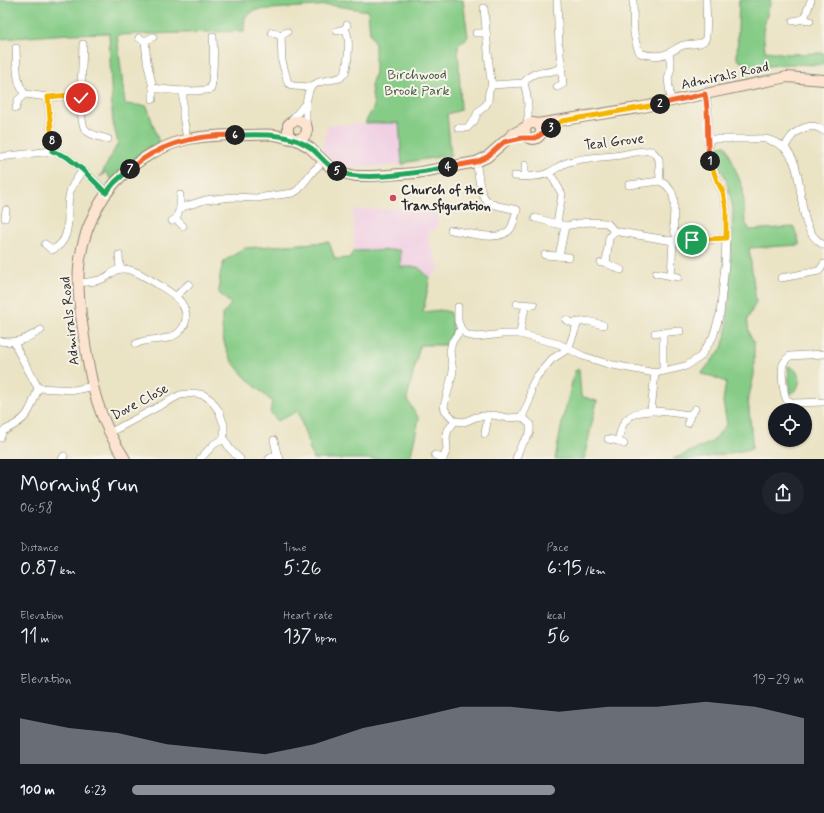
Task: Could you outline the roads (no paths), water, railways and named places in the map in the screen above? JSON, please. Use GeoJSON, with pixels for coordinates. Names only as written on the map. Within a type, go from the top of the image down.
{"type":"FeatureCollection","features":[{"type":"Feature","properties":{"kind":"street"},"geometry":{"type":"LineString","coordinates":[[557,0],[563,84],[557,87]]}},
{"type":"Feature","properties":{"kind":"street"},"geometry":{"type":"LineString","coordinates":[[633,0],[634,39],[640,53],[647,55],[669,53],[683,45],[700,43],[705,40],[707,35],[706,0]]}},
{"type":"Feature","properties":{"kind":"street"},"geometry":{"type":"LineString","coordinates":[[793,21],[807,20],[811,0]]}},
{"type":"Feature","properties":{"kind":"street"},"geometry":{"type":"LineString","coordinates":[[458,128],[467,128],[474,121],[478,112],[488,101],[489,91],[492,85],[484,8]]}},
{"type":"Feature","properties":{"kind":"street"},"geometry":{"type":"LineString","coordinates":[[272,32],[284,34],[282,61],[288,83],[292,86],[310,87],[327,80],[340,78],[345,73],[348,33],[346,27],[337,31]]}},
{"type":"Feature","properties":{"kind":"street"},"geometry":{"type":"LineString","coordinates":[[476,33],[486,33]]}},
{"type":"Feature","properties":{"kind":"street"},"geometry":{"type":"LineString","coordinates":[[153,88],[168,88],[183,91],[204,91],[211,89],[214,53],[213,36]]}},
{"type":"Feature","properties":{"kind":"street"},"geometry":{"type":"LineString","coordinates":[[153,37],[142,39],[153,88],[153,99]]}},
{"type":"Feature","properties":{"kind":"street"},"geometry":{"type":"LineString","coordinates":[[82,44],[80,94],[84,128],[87,131],[108,139]]}},
{"type":"Feature","properties":{"kind":"street"},"geometry":{"type":"LineString","coordinates":[[15,48],[19,81],[21,90],[25,94],[48,97],[80,94]]}},
{"type":"Feature","properties":{"kind":"street"},"geometry":{"type":"LineString","coordinates":[[669,53],[670,68],[668,79],[671,101]]}},
{"type":"Feature","properties":{"kind":"street"},"geometry":{"type":"LineString","coordinates":[[492,85],[524,83],[532,74],[556,71],[561,68]]}},
{"type":"Feature","properties":{"kind":"street","name":"Admirals Road"},"geometry":{"type":"LineString","coordinates":[[125,459],[109,433],[96,403],[84,337],[78,283],[80,254],[84,236],[98,205],[106,193],[124,174],[144,158],[160,149],[187,139],[207,136],[271,135],[294,139],[315,152],[339,172],[356,176],[416,173],[476,162],[487,157],[513,134],[531,125],[638,108],[787,77],[824,80]]}},
{"type":"Feature","properties":{"kind":"street"},"geometry":{"type":"LineString","coordinates":[[524,83],[527,92],[527,108],[531,125],[526,133],[534,138]]}},
{"type":"Feature","properties":{"kind":"street"},"geometry":{"type":"LineString","coordinates":[[306,102],[289,123],[287,131],[294,139],[304,137],[306,127],[306,102],[310,87]]}},
{"type":"Feature","properties":{"kind":"street"},"geometry":{"type":"LineString","coordinates":[[183,91],[183,116],[187,139]]}},
{"type":"Feature","properties":{"kind":"street"},"geometry":{"type":"LineString","coordinates":[[16,108],[18,100],[25,94]]}},
{"type":"Feature","properties":{"kind":"street"},"geometry":{"type":"LineString","coordinates":[[458,307],[458,321],[461,329],[467,335],[478,337],[503,334],[520,334],[559,344],[583,356],[608,364],[655,373],[686,366],[700,356],[713,337],[720,314],[726,238],[726,209],[723,192],[717,181],[710,160],[708,139],[708,107],[705,94]]}},
{"type":"Feature","properties":{"kind":"street"},"geometry":{"type":"LineString","coordinates":[[48,97],[52,133],[52,151]]}},
{"type":"Feature","properties":{"kind":"street"},"geometry":{"type":"LineString","coordinates":[[289,123],[299,120],[302,121],[306,127]]}},
{"type":"Feature","properties":{"kind":"street","name":"Admirals Road"},"geometry":{"type":"LineString","coordinates":[[504,142],[514,139],[534,138],[562,121]]}},
{"type":"Feature","properties":{"kind":"street","name":"Admirals Road"},"geometry":{"type":"LineString","coordinates":[[271,135],[289,123]]}},
{"type":"Feature","properties":{"kind":"street"},"geometry":{"type":"LineString","coordinates":[[785,148],[790,137],[803,128],[815,126],[824,131]]}},
{"type":"Feature","properties":{"kind":"street","name":"Admirals Road"},"geometry":{"type":"LineString","coordinates":[[306,127],[315,152]]}},
{"type":"Feature","properties":{"kind":"street"},"geometry":{"type":"LineString","coordinates":[[708,139],[768,139],[779,143],[785,148],[789,152],[795,164],[799,179],[804,217],[811,232],[820,243],[824,245]]}},
{"type":"Feature","properties":{"kind":"street","name":"Teal Grove"},"geometry":{"type":"LineString","coordinates":[[514,176],[536,177],[550,173],[557,167],[567,162],[587,158],[621,155],[643,150],[652,151],[659,159],[660,181]]}},
{"type":"Feature","properties":{"kind":"street"},"geometry":{"type":"LineString","coordinates":[[1,155],[52,151],[67,157],[83,170],[106,193]]}},
{"type":"Feature","properties":{"kind":"street"},"geometry":{"type":"LineString","coordinates":[[180,208],[205,200],[232,197],[256,198],[293,193],[298,190],[313,171],[324,161]]}},
{"type":"Feature","properties":{"kind":"street"},"geometry":{"type":"LineString","coordinates":[[451,230],[497,236],[511,228],[519,210],[489,203],[483,196],[480,188],[480,177],[476,162]]}},
{"type":"Feature","properties":{"kind":"street"},"geometry":{"type":"LineString","coordinates":[[525,164],[525,177]]}},
{"type":"Feature","properties":{"kind":"street"},"geometry":{"type":"LineString","coordinates":[[46,244],[52,250],[62,243],[68,227],[68,201],[70,192],[72,186],[83,170]]}},
{"type":"Feature","properties":{"kind":"street"},"geometry":{"type":"LineString","coordinates":[[550,173],[562,194],[557,223]]}},
{"type":"Feature","properties":{"kind":"street"},"geometry":{"type":"LineString","coordinates":[[629,185],[660,181],[668,185],[674,198],[674,230],[676,241],[674,276],[656,273]]}},
{"type":"Feature","properties":{"kind":"street"},"geometry":{"type":"LineString","coordinates":[[180,195],[180,208],[174,220],[183,226]]}},
{"type":"Feature","properties":{"kind":"street"},"geometry":{"type":"LineString","coordinates":[[535,218],[565,226],[587,222],[607,223],[614,231],[676,241],[726,238]]}},
{"type":"Feature","properties":{"kind":"street"},"geometry":{"type":"LineString","coordinates":[[559,256],[565,226]]}},
{"type":"Feature","properties":{"kind":"street"},"geometry":{"type":"LineString","coordinates":[[614,231],[610,238],[604,263],[620,270]]}},
{"type":"Feature","properties":{"kind":"street"},"geometry":{"type":"LineString","coordinates":[[119,255],[120,269]]}},
{"type":"Feature","properties":{"kind":"street"},"geometry":{"type":"LineString","coordinates":[[545,255],[569,257]]}},
{"type":"Feature","properties":{"kind":"street"},"geometry":{"type":"LineString","coordinates":[[781,278],[819,271],[824,264]]}},
{"type":"Feature","properties":{"kind":"street"},"geometry":{"type":"LineString","coordinates":[[78,283],[102,280],[114,271],[120,269],[129,270],[137,273],[176,296],[186,314],[186,321],[183,329],[170,337],[139,342],[142,332]]}},
{"type":"Feature","properties":{"kind":"street"},"geometry":{"type":"LineString","coordinates":[[176,296],[189,284]]}},
{"type":"Feature","properties":{"kind":"street"},"geometry":{"type":"LineString","coordinates":[[518,304],[530,305],[522,320],[520,334]]}},
{"type":"Feature","properties":{"kind":"street"},"geometry":{"type":"LineString","coordinates":[[566,320],[573,322],[588,321],[603,325]]}},
{"type":"Feature","properties":{"kind":"street"},"geometry":{"type":"LineString","coordinates":[[522,417],[530,399],[531,387],[537,376],[552,359],[568,349],[578,322]]}},
{"type":"Feature","properties":{"kind":"street"},"geometry":{"type":"LineString","coordinates":[[461,329],[452,342],[450,351],[452,372],[444,406],[455,421],[464,422],[476,417],[494,414],[508,418],[522,417],[530,424],[531,432],[528,438],[523,442],[516,459]]}},
{"type":"Feature","properties":{"kind":"street"},"geometry":{"type":"LineString","coordinates":[[0,342],[15,343],[25,340],[41,330]]}},
{"type":"Feature","properties":{"kind":"street"},"geometry":{"type":"LineString","coordinates":[[654,333],[680,331]]}},
{"type":"Feature","properties":{"kind":"street"},"geometry":{"type":"LineString","coordinates":[[662,333],[663,371]]}},
{"type":"Feature","properties":{"kind":"street"},"geometry":{"type":"LineString","coordinates":[[1,433],[22,422],[31,408],[38,388],[19,354],[15,343]]}},
{"type":"Feature","properties":{"kind":"street"},"geometry":{"type":"LineString","coordinates":[[824,354],[790,356],[786,358],[783,365],[784,394],[787,400],[794,404],[824,402]]}},
{"type":"Feature","properties":{"kind":"street"},"geometry":{"type":"LineString","coordinates":[[651,411],[655,373]]}},
{"type":"Feature","properties":{"kind":"street"},"geometry":{"type":"LineString","coordinates":[[38,388],[75,390],[93,386]]}},
{"type":"Feature","properties":{"kind":"street","name":"Dove Close"},"geometry":{"type":"LineString","coordinates":[[109,433],[180,395],[194,393],[204,395],[211,400],[219,411],[224,425],[224,439]]}},
{"type":"Feature","properties":{"kind":"street"},"geometry":{"type":"LineString","coordinates":[[688,423],[690,415],[695,409]]}},
{"type":"Feature","properties":{"kind":"street"},"geometry":{"type":"LineString","coordinates":[[608,439],[621,442],[625,421],[634,413],[651,411],[690,415]]}},
{"type":"Feature","properties":{"kind":"street"},"geometry":{"type":"LineString","coordinates":[[485,434],[488,415]]}},
{"type":"Feature","properties":{"kind":"street"},"geometry":{"type":"LineString","coordinates":[[435,455],[443,459],[446,449],[448,430],[455,421]]}},
{"type":"Feature","properties":{"kind":"street"},"geometry":{"type":"LineString","coordinates":[[200,459],[214,444],[224,439],[230,449],[240,459]]}},
{"type":"Feature","properties":{"kind":"street"},"geometry":{"type":"LineString","coordinates":[[269,459],[279,457],[274,440]]}},
{"type":"Feature","properties":{"kind":"place","name":"Church of the Transfiguration"},"geometry":{"type":"Point","coordinates":[393,198]}},
{"type":"Feature","properties":{"kind":"park label","name":"Birchwood Brook Park"},"geometry":{"type":"Point","coordinates":[417,84]}}]}
